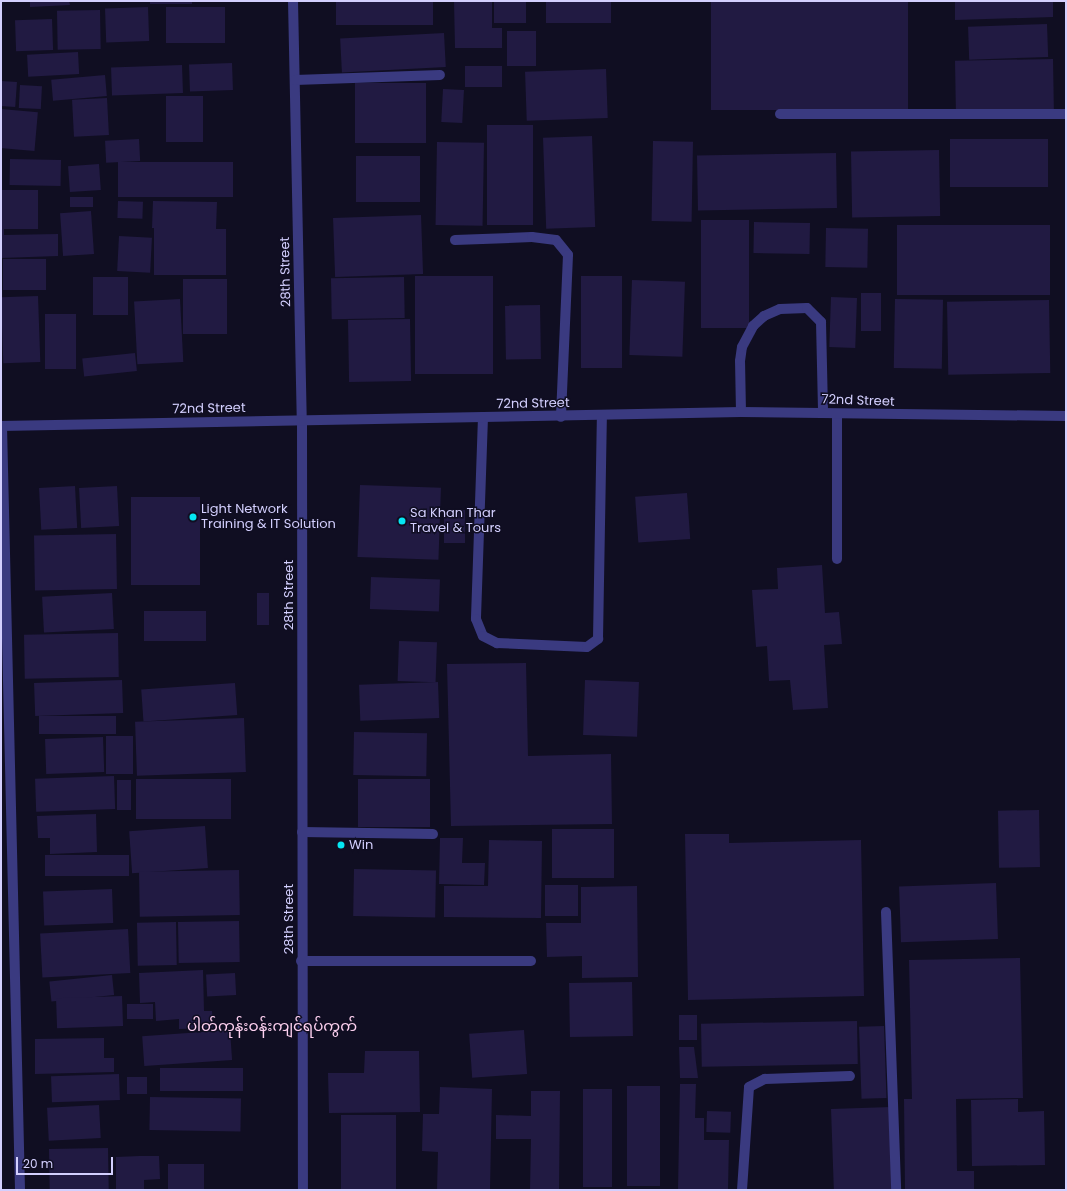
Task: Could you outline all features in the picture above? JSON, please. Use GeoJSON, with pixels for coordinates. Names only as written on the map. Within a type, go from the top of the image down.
{"type":"FeatureCollection","features":[{"type":"Feature","properties":{"kind":"street","name":"28th Street"},"geometry":{"type":"LineString","coordinates":[[293,1],[302,421],[301,961],[303,1190]]}},
{"type":"Feature","properties":{"kind":"street"},"geometry":{"type":"LineString","coordinates":[[294,80],[440,75]]}},
{"type":"Feature","properties":{"kind":"street"},"geometry":{"type":"LineString","coordinates":[[780,114],[1066,114]]}},
{"type":"Feature","properties":{"kind":"street"},"geometry":{"type":"LineString","coordinates":[[455,240],[532,237],[556,240],[568,255],[561,417]]}},
{"type":"Feature","properties":{"kind":"street"},"geometry":{"type":"LineString","coordinates":[[741,412],[740,361],[742,347],[753,326],[764,316],[780,309],[807,308],[821,322],[823,413]]}},
{"type":"Feature","properties":{"kind":"street","name":"72nd Street"},"geometry":{"type":"LineString","coordinates":[[1,426],[561,417],[741,412],[823,413],[837,415],[1066,416]]}},
{"type":"Feature","properties":{"kind":"street"},"geometry":{"type":"LineString","coordinates":[[837,415],[837,559]]}},
{"type":"Feature","properties":{"kind":"street"},"geometry":{"type":"LineString","coordinates":[[482,418],[476,619],[483,636],[497,643],[587,647],[598,639],[602,416]]}},
{"type":"Feature","properties":{"kind":"street"},"geometry":{"type":"LineString","coordinates":[[1,426],[20,1190]]}},
{"type":"Feature","properties":{"kind":"street"},"geometry":{"type":"LineString","coordinates":[[302,832],[433,834]]}},
{"type":"Feature","properties":{"kind":"street"},"geometry":{"type":"LineString","coordinates":[[886,912],[896,1190]]}},
{"type":"Feature","properties":{"kind":"street"},"geometry":{"type":"LineString","coordinates":[[301,961],[531,961]]}},
{"type":"Feature","properties":{"kind":"street"},"geometry":{"type":"LineString","coordinates":[[742,1190],[748,1087],[765,1079],[850,1076]]}},
{"type":"Feature","properties":{"kind":"building"},"geometry":{"type":"Polygon","coordinates":[[[30,1],[69,1],[70,5],[30,7],[30,1]]]}},
{"type":"Feature","properties":{"kind":"building"},"geometry":{"type":"Polygon","coordinates":[[[150,1],[192,1],[192,4],[150,4],[150,1]]]}},
{"type":"Feature","properties":{"kind":"building"},"geometry":{"type":"Polygon","coordinates":[[[336,1],[433,1],[433,25],[336,25],[336,1]]]}},
{"type":"Feature","properties":{"kind":"building"},"geometry":{"type":"Polygon","coordinates":[[[454,1],[492,1],[492,28],[502,28],[502,48],[455,48],[454,1]]]}},
{"type":"Feature","properties":{"kind":"building"},"geometry":{"type":"Polygon","coordinates":[[[494,1],[526,1],[526,23],[494,23],[494,1]]]}},
{"type":"Feature","properties":{"kind":"building"},"geometry":{"type":"Polygon","coordinates":[[[546,1],[611,1],[611,23],[546,23],[546,1]]]}},
{"type":"Feature","properties":{"kind":"building"},"geometry":{"type":"Polygon","coordinates":[[[711,1],[908,1],[908,110],[711,110],[711,1]]]}},
{"type":"Feature","properties":{"kind":"building"},"geometry":{"type":"Polygon","coordinates":[[[955,1],[1053,1],[1053,17],[955,20],[955,1]]]}},
{"type":"Feature","properties":{"kind":"building"},"geometry":{"type":"Polygon","coordinates":[[[148,7],[149,41],[106,42],[105,9],[148,7]]]}},
{"type":"Feature","properties":{"kind":"building"},"geometry":{"type":"Polygon","coordinates":[[[166,7],[225,7],[225,43],[166,43],[166,7]]]}},
{"type":"Feature","properties":{"kind":"building"},"geometry":{"type":"Polygon","coordinates":[[[100,10],[101,49],[58,50],[57,11],[100,10]]]}},
{"type":"Feature","properties":{"kind":"building"},"geometry":{"type":"Polygon","coordinates":[[[52,19],[53,50],[16,51],[15,20],[52,19]]]}},
{"type":"Feature","properties":{"kind":"building"},"geometry":{"type":"Polygon","coordinates":[[[1047,24],[1048,57],[969,60],[968,27],[1047,24]]]}},
{"type":"Feature","properties":{"kind":"building"},"geometry":{"type":"Polygon","coordinates":[[[507,31],[536,31],[536,66],[507,66],[507,31]]]}},
{"type":"Feature","properties":{"kind":"building"},"geometry":{"type":"Polygon","coordinates":[[[444,33],[446,67],[342,72],[340,38],[444,33]]]}},
{"type":"Feature","properties":{"kind":"building"},"geometry":{"type":"Polygon","coordinates":[[[78,52],[79,74],[28,77],[27,55],[78,52]]]}},
{"type":"Feature","properties":{"kind":"building"},"geometry":{"type":"Polygon","coordinates":[[[1053,59],[1054,109],[956,111],[955,61],[1053,59]]]}},
{"type":"Feature","properties":{"kind":"building"},"geometry":{"type":"Polygon","coordinates":[[[232,63],[233,90],[190,91],[189,65],[232,63]]]}},
{"type":"Feature","properties":{"kind":"building"},"geometry":{"type":"Polygon","coordinates":[[[182,65],[183,93],[112,95],[111,67],[182,65]]]}},
{"type":"Feature","properties":{"kind":"building"},"geometry":{"type":"Polygon","coordinates":[[[465,66],[502,66],[502,87],[465,87],[465,66]]]}},
{"type":"Feature","properties":{"kind":"building"},"geometry":{"type":"Polygon","coordinates":[[[606,69],[608,118],[527,121],[525,72],[606,69]]]}},
{"type":"Feature","properties":{"kind":"building"},"geometry":{"type":"Polygon","coordinates":[[[105,75],[107,96],[53,101],[51,80],[105,75]]]}},
{"type":"Feature","properties":{"kind":"building"},"geometry":{"type":"Polygon","coordinates":[[[1,81],[17,82],[15,107],[1,106],[1,81]]]}},
{"type":"Feature","properties":{"kind":"building"},"geometry":{"type":"Polygon","coordinates":[[[355,83],[426,83],[426,143],[355,143],[355,83]]]}},
{"type":"Feature","properties":{"kind":"building"},"geometry":{"type":"Polygon","coordinates":[[[20,85],[42,86],[41,109],[19,108],[20,85]]]}},
{"type":"Feature","properties":{"kind":"building"},"geometry":{"type":"Polygon","coordinates":[[[443,89],[464,90],[462,123],[441,122],[443,89]]]}},
{"type":"Feature","properties":{"kind":"building"},"geometry":{"type":"Polygon","coordinates":[[[166,96],[203,96],[203,142],[166,142],[166,96]]]}},
{"type":"Feature","properties":{"kind":"building"},"geometry":{"type":"Polygon","coordinates":[[[107,98],[109,135],[74,137],[72,100],[107,98]]]}},
{"type":"Feature","properties":{"kind":"building"},"geometry":{"type":"Polygon","coordinates":[[[1,109],[38,112],[34,151],[1,148],[1,109]]]}},
{"type":"Feature","properties":{"kind":"building"},"geometry":{"type":"Polygon","coordinates":[[[487,125],[533,125],[533,225],[487,225],[487,125]]]}},
{"type":"Feature","properties":{"kind":"building"},"geometry":{"type":"Polygon","coordinates":[[[592,136],[595,227],[546,229],[543,138],[592,136]]]}},
{"type":"Feature","properties":{"kind":"building"},"geometry":{"type":"Polygon","coordinates":[[[139,139],[140,161],[106,163],[105,141],[139,139]]]}},
{"type":"Feature","properties":{"kind":"building"},"geometry":{"type":"Polygon","coordinates":[[[950,139],[1048,139],[1048,187],[950,187],[950,139]]]}},
{"type":"Feature","properties":{"kind":"building"},"geometry":{"type":"Polygon","coordinates":[[[653,141],[693,142],[692,222],[652,221],[653,141]]]}},
{"type":"Feature","properties":{"kind":"building"},"geometry":{"type":"Polygon","coordinates":[[[437,142],[484,143],[483,226],[436,225],[437,142]]]}},
{"type":"Feature","properties":{"kind":"building"},"geometry":{"type":"Polygon","coordinates":[[[939,150],[940,216],[852,218],[851,152],[939,150]]]}},
{"type":"Feature","properties":{"kind":"building"},"geometry":{"type":"Polygon","coordinates":[[[836,153],[837,208],[698,210],[697,155],[836,153]]]}},
{"type":"Feature","properties":{"kind":"building"},"geometry":{"type":"Polygon","coordinates":[[[356,156],[420,156],[420,202],[356,202],[356,156]]]}},
{"type":"Feature","properties":{"kind":"building"},"geometry":{"type":"Polygon","coordinates":[[[10,159],[61,160],[61,186],[10,185],[10,159]]]}},
{"type":"Feature","properties":{"kind":"building"},"geometry":{"type":"Polygon","coordinates":[[[118,162],[233,162],[233,197],[118,197],[118,162]]]}},
{"type":"Feature","properties":{"kind":"building"},"geometry":{"type":"Polygon","coordinates":[[[99,164],[101,190],[70,192],[68,166],[99,164]]]}},
{"type":"Feature","properties":{"kind":"building"},"geometry":{"type":"Polygon","coordinates":[[[1,190],[38,190],[38,229],[4,229],[4,235],[58,234],[58,256],[1,258],[1,190]]]}},
{"type":"Feature","properties":{"kind":"building"},"geometry":{"type":"Polygon","coordinates":[[[70,197],[93,197],[93,207],[70,207],[70,197]]]}},
{"type":"Feature","properties":{"kind":"building"},"geometry":{"type":"Polygon","coordinates":[[[118,201],[143,202],[142,219],[117,218],[118,201]]]}},
{"type":"Feature","properties":{"kind":"building"},"geometry":{"type":"Polygon","coordinates":[[[153,201],[217,202],[216,229],[226,229],[226,275],[154,275],[154,228],[152,228],[153,201]]]}},
{"type":"Feature","properties":{"kind":"building"},"geometry":{"type":"Polygon","coordinates":[[[91,211],[94,254],[63,256],[60,213],[91,211]]]}},
{"type":"Feature","properties":{"kind":"building"},"geometry":{"type":"Polygon","coordinates":[[[421,215],[423,274],[335,277],[333,218],[421,215]]]}},
{"type":"Feature","properties":{"kind":"building"},"geometry":{"type":"Polygon","coordinates":[[[701,220],[749,220],[749,328],[701,328],[701,220]]]}},
{"type":"Feature","properties":{"kind":"building"},"geometry":{"type":"Polygon","coordinates":[[[754,222],[810,223],[809,254],[753,253],[754,222]]]}},
{"type":"Feature","properties":{"kind":"building"},"geometry":{"type":"Polygon","coordinates":[[[897,225],[1050,225],[1050,295],[897,295],[897,225]]]}},
{"type":"Feature","properties":{"kind":"building"},"geometry":{"type":"Polygon","coordinates":[[[826,228],[868,229],[867,268],[825,267],[826,228]]]}},
{"type":"Feature","properties":{"kind":"building"},"geometry":{"type":"Polygon","coordinates":[[[119,236],[152,238],[150,273],[117,271],[119,236]]]}},
{"type":"Feature","properties":{"kind":"building"},"geometry":{"type":"Polygon","coordinates":[[[3,259],[46,259],[46,290],[3,290],[3,259]]]}},
{"type":"Feature","properties":{"kind":"building"},"geometry":{"type":"Polygon","coordinates":[[[415,276],[493,276],[493,374],[415,374],[415,276]]]}},
{"type":"Feature","properties":{"kind":"building"},"geometry":{"type":"Polygon","coordinates":[[[581,276],[622,276],[622,368],[581,368],[581,276]]]}},
{"type":"Feature","properties":{"kind":"building"},"geometry":{"type":"Polygon","coordinates":[[[93,277],[128,277],[128,315],[93,315],[93,277]]]}},
{"type":"Feature","properties":{"kind":"building"},"geometry":{"type":"Polygon","coordinates":[[[404,277],[405,318],[332,319],[331,278],[404,277]]]}},
{"type":"Feature","properties":{"kind":"building"},"geometry":{"type":"Polygon","coordinates":[[[183,279],[227,279],[227,334],[183,334],[183,279]]]}},
{"type":"Feature","properties":{"kind":"building"},"geometry":{"type":"Polygon","coordinates":[[[632,280],[685,282],[682,357],[629,355],[632,280]]]}},
{"type":"Feature","properties":{"kind":"building"},"geometry":{"type":"Polygon","coordinates":[[[861,293],[881,293],[881,331],[861,331],[861,293]]]}},
{"type":"Feature","properties":{"kind":"building"},"geometry":{"type":"Polygon","coordinates":[[[38,296],[40,362],[3,363],[1,297],[38,296]]]}},
{"type":"Feature","properties":{"kind":"building"},"geometry":{"type":"Polygon","coordinates":[[[831,297],[857,298],[855,348],[829,347],[831,297]]]}},
{"type":"Feature","properties":{"kind":"building"},"geometry":{"type":"Polygon","coordinates":[[[180,299],[183,362],[137,364],[134,301],[180,299]]]}},
{"type":"Feature","properties":{"kind":"building"},"geometry":{"type":"Polygon","coordinates":[[[895,299],[943,300],[942,369],[894,368],[895,299]]]}},
{"type":"Feature","properties":{"kind":"building"},"geometry":{"type":"Polygon","coordinates":[[[1049,300],[1050,373],[948,375],[947,302],[1049,300]]]}},
{"type":"Feature","properties":{"kind":"building"},"geometry":{"type":"Polygon","coordinates":[[[540,305],[541,359],[506,360],[505,306],[540,305]]]}},
{"type":"Feature","properties":{"kind":"building"},"geometry":{"type":"Polygon","coordinates":[[[45,314],[76,314],[76,369],[45,369],[45,314]]]}},
{"type":"Feature","properties":{"kind":"building"},"geometry":{"type":"Polygon","coordinates":[[[410,319],[411,381],[349,382],[348,320],[410,319]]]}},
{"type":"Feature","properties":{"kind":"building"},"geometry":{"type":"Polygon","coordinates":[[[135,353],[137,371],[84,376],[82,359],[135,353]]]}},
{"type":"Feature","properties":{"kind":"building"},"geometry":{"type":"Polygon","coordinates":[[[360,485],[441,488],[438,560],[357,557],[360,485]]]}},
{"type":"Feature","properties":{"kind":"building"},"geometry":{"type":"Polygon","coordinates":[[[75,486],[77,528],[41,530],[39,488],[75,486]]]}},
{"type":"Feature","properties":{"kind":"building"},"geometry":{"type":"Polygon","coordinates":[[[117,486],[119,526],[81,528],[79,488],[117,486]]]}},
{"type":"Feature","properties":{"kind":"building"},"geometry":{"type":"Polygon","coordinates":[[[687,493],[690,539],[638,543],[635,497],[687,493]]]}},
{"type":"Feature","properties":{"kind":"building"},"geometry":{"type":"Polygon","coordinates":[[[131,497],[200,497],[200,585],[131,585],[131,497]]]}},
{"type":"Feature","properties":{"kind":"building"},"geometry":{"type":"Polygon","coordinates":[[[444,510],[465,510],[465,543],[444,543],[444,510]]]}},
{"type":"Feature","properties":{"kind":"building"},"geometry":{"type":"Polygon","coordinates":[[[116,534],[117,589],[35,590],[34,535],[116,534]]]}},
{"type":"Feature","properties":{"kind":"building"},"geometry":{"type":"Polygon","coordinates":[[[822,565],[825,613],[839,612],[842,644],[824,645],[828,708],[793,710],[790,680],[769,681],[767,646],[756,647],[752,590],[778,589],[777,568],[822,565]]]}},
{"type":"Feature","properties":{"kind":"building"},"geometry":{"type":"Polygon","coordinates":[[[371,577],[440,579],[439,611],[370,609],[371,577]]]}},
{"type":"Feature","properties":{"kind":"building"},"geometry":{"type":"Polygon","coordinates":[[[112,593],[114,629],[44,633],[42,597],[112,593]]]}},
{"type":"Feature","properties":{"kind":"building"},"geometry":{"type":"Polygon","coordinates":[[[257,593],[269,593],[269,625],[257,625],[257,593]]]}},
{"type":"Feature","properties":{"kind":"building"},"geometry":{"type":"Polygon","coordinates":[[[144,611],[206,611],[206,641],[144,641],[144,611]]]}},
{"type":"Feature","properties":{"kind":"building"},"geometry":{"type":"Polygon","coordinates":[[[118,633],[119,677],[25,679],[24,635],[118,633]]]}},
{"type":"Feature","properties":{"kind":"building"},"geometry":{"type":"Polygon","coordinates":[[[399,641],[437,642],[436,682],[398,681],[399,641]]]}},
{"type":"Feature","properties":{"kind":"building"},"geometry":{"type":"Polygon","coordinates":[[[526,663],[528,756],[611,754],[612,824],[451,826],[447,664],[526,663]]]}},
{"type":"Feature","properties":{"kind":"building"},"geometry":{"type":"Polygon","coordinates":[[[122,680],[123,713],[35,716],[34,683],[122,680]]]}},
{"type":"Feature","properties":{"kind":"building"},"geometry":{"type":"Polygon","coordinates":[[[585,680],[639,682],[637,737],[583,735],[585,680]]]}},
{"type":"Feature","properties":{"kind":"building"},"geometry":{"type":"Polygon","coordinates":[[[438,682],[439,718],[360,721],[359,685],[438,682]]]}},
{"type":"Feature","properties":{"kind":"building"},"geometry":{"type":"Polygon","coordinates":[[[235,683],[237,715],[143,721],[141,690],[235,683]]]}},
{"type":"Feature","properties":{"kind":"building"},"geometry":{"type":"Polygon","coordinates":[[[39,716],[116,716],[116,734],[39,734],[39,716]]]}},
{"type":"Feature","properties":{"kind":"building"},"geometry":{"type":"Polygon","coordinates":[[[244,718],[246,772],[137,776],[135,722],[244,718]]]}},
{"type":"Feature","properties":{"kind":"building"},"geometry":{"type":"Polygon","coordinates":[[[354,732],[427,733],[426,776],[353,775],[354,732]]]}},
{"type":"Feature","properties":{"kind":"building"},"geometry":{"type":"Polygon","coordinates":[[[106,736],[133,736],[133,774],[106,774],[106,736]]]}},
{"type":"Feature","properties":{"kind":"building"},"geometry":{"type":"Polygon","coordinates":[[[103,737],[104,772],[46,774],[45,739],[103,737]]]}},
{"type":"Feature","properties":{"kind":"building"},"geometry":{"type":"Polygon","coordinates":[[[114,776],[115,809],[36,812],[35,779],[114,776]]]}},
{"type":"Feature","properties":{"kind":"building"},"geometry":{"type":"Polygon","coordinates":[[[136,779],[231,779],[231,819],[136,819],[136,779]]]}},
{"type":"Feature","properties":{"kind":"building"},"geometry":{"type":"Polygon","coordinates":[[[358,779],[430,779],[430,827],[358,827],[358,779]]]}},
{"type":"Feature","properties":{"kind":"building"},"geometry":{"type":"Polygon","coordinates":[[[117,780],[131,780],[131,810],[117,810],[117,780]]]}},
{"type":"Feature","properties":{"kind":"building"},"geometry":{"type":"Polygon","coordinates":[[[1039,810],[1040,867],[999,868],[998,811],[1039,810]]]}},
{"type":"Feature","properties":{"kind":"building"},"geometry":{"type":"Polygon","coordinates":[[[96,814],[97,852],[50,854],[50,838],[38,838],[37,816],[96,814]]]}},
{"type":"Feature","properties":{"kind":"building"},"geometry":{"type":"Polygon","coordinates":[[[205,826],[208,868],[132,873],[129,831],[205,826]]]}},
{"type":"Feature","properties":{"kind":"building"},"geometry":{"type":"Polygon","coordinates":[[[552,829],[614,829],[614,878],[552,878],[552,829]]]}},
{"type":"Feature","properties":{"kind":"building"},"geometry":{"type":"Polygon","coordinates":[[[685,834],[729,834],[729,843],[861,840],[864,996],[688,1000],[685,834]]]}},
{"type":"Feature","properties":{"kind":"building"},"geometry":{"type":"Polygon","coordinates":[[[440,838],[463,838],[462,863],[485,863],[484,885],[439,884],[440,838]]]}},
{"type":"Feature","properties":{"kind":"building"},"geometry":{"type":"Polygon","coordinates":[[[489,840],[542,841],[541,918],[444,917],[444,886],[488,886],[489,840]]]}},
{"type":"Feature","properties":{"kind":"building"},"geometry":{"type":"Polygon","coordinates":[[[45,855],[129,855],[129,876],[45,876],[45,855]]]}},
{"type":"Feature","properties":{"kind":"building"},"geometry":{"type":"Polygon","coordinates":[[[354,869],[436,870],[435,917],[353,916],[354,869]]]}},
{"type":"Feature","properties":{"kind":"building"},"geometry":{"type":"Polygon","coordinates":[[[239,870],[240,915],[140,917],[139,872],[239,870]]]}},
{"type":"Feature","properties":{"kind":"building"},"geometry":{"type":"Polygon","coordinates":[[[996,883],[998,939],[901,942],[899,886],[996,883]]]}},
{"type":"Feature","properties":{"kind":"building"},"geometry":{"type":"Polygon","coordinates":[[[545,885],[578,885],[578,916],[545,916],[545,885]]]}},
{"type":"Feature","properties":{"kind":"building"},"geometry":{"type":"Polygon","coordinates":[[[637,886],[638,977],[582,978],[582,956],[547,957],[546,923],[581,923],[581,887],[637,886]]]}},
{"type":"Feature","properties":{"kind":"building"},"geometry":{"type":"Polygon","coordinates":[[[112,889],[113,923],[44,925],[43,891],[112,889]]]}},
{"type":"Feature","properties":{"kind":"building"},"geometry":{"type":"Polygon","coordinates":[[[239,921],[240,962],[179,963],[178,922],[239,921]]]}},
{"type":"Feature","properties":{"kind":"building"},"geometry":{"type":"Polygon","coordinates":[[[176,922],[177,965],[138,966],[137,923],[176,922]]]}},
{"type":"Feature","properties":{"kind":"building"},"geometry":{"type":"Polygon","coordinates":[[[128,929],[130,973],[42,978],[40,934],[128,929]]]}},
{"type":"Feature","properties":{"kind":"building"},"geometry":{"type":"Polygon","coordinates":[[[1020,958],[1023,1098],[956,1099],[957,1171],[974,1171],[974,1190],[905,1190],[904,1099],[912,1099],[909,960],[1020,958]]]}},
{"type":"Feature","properties":{"kind":"building"},"geometry":{"type":"Polygon","coordinates":[[[203,970],[204,1011],[212,1011],[213,1028],[179,1029],[179,1019],[156,1021],[155,1002],[140,1003],[139,973],[203,970]]]}},
{"type":"Feature","properties":{"kind":"building"},"geometry":{"type":"Polygon","coordinates":[[[235,973],[236,995],[207,996],[206,975],[235,973]]]}},
{"type":"Feature","properties":{"kind":"building"},"geometry":{"type":"Polygon","coordinates":[[[112,975],[114,995],[51,1001],[49,982],[112,975]]]}},
{"type":"Feature","properties":{"kind":"building"},"geometry":{"type":"Polygon","coordinates":[[[632,982],[633,1036],[570,1037],[569,983],[632,982]]]}},
{"type":"Feature","properties":{"kind":"building"},"geometry":{"type":"Polygon","coordinates":[[[122,996],[123,1026],[57,1028],[56,998],[122,996]]]}},
{"type":"Feature","properties":{"kind":"building"},"geometry":{"type":"Polygon","coordinates":[[[127,1004],[153,1004],[153,1019],[127,1019],[127,1004]]]}},
{"type":"Feature","properties":{"kind":"building"},"geometry":{"type":"Polygon","coordinates":[[[679,1015],[697,1015],[697,1040],[679,1040],[679,1015]]]}},
{"type":"Feature","properties":{"kind":"building"},"geometry":{"type":"Polygon","coordinates":[[[857,1021],[858,1064],[702,1067],[701,1024],[857,1021]]]}},
{"type":"Feature","properties":{"kind":"building"},"geometry":{"type":"Polygon","coordinates":[[[884,1026],[887,1098],[862,1099],[859,1027],[884,1026]]]}},
{"type":"Feature","properties":{"kind":"building"},"geometry":{"type":"Polygon","coordinates":[[[230,1030],[232,1060],[144,1066],[142,1036],[230,1030]]]}},
{"type":"Feature","properties":{"kind":"building"},"geometry":{"type":"Polygon","coordinates":[[[524,1030],[527,1074],[472,1078],[469,1034],[524,1030]]]}},
{"type":"Feature","properties":{"kind":"building"},"geometry":{"type":"Polygon","coordinates":[[[104,1038],[104,1058],[114,1058],[114,1072],[35,1074],[35,1039],[104,1038]]]}},
{"type":"Feature","properties":{"kind":"building"},"geometry":{"type":"Polygon","coordinates":[[[679,1047],[694,1047],[698,1078],[680,1078],[679,1047]]]}},
{"type":"Feature","properties":{"kind":"building"},"geometry":{"type":"Polygon","coordinates":[[[365,1051],[419,1051],[420,1112],[329,1113],[328,1073],[364,1073],[365,1051]]]}},
{"type":"Feature","properties":{"kind":"building"},"geometry":{"type":"Polygon","coordinates":[[[160,1068],[243,1068],[243,1091],[160,1091],[160,1068]]]}},
{"type":"Feature","properties":{"kind":"building"},"geometry":{"type":"Polygon","coordinates":[[[119,1074],[120,1100],[52,1102],[51,1076],[119,1074]]]}},
{"type":"Feature","properties":{"kind":"building"},"geometry":{"type":"Polygon","coordinates":[[[127,1077],[147,1077],[147,1094],[127,1094],[127,1077]]]}},
{"type":"Feature","properties":{"kind":"building"},"geometry":{"type":"Polygon","coordinates":[[[680,1084],[696,1084],[695,1118],[704,1118],[704,1140],[729,1140],[728,1190],[678,1190],[680,1084]]]}},
{"type":"Feature","properties":{"kind":"building"},"geometry":{"type":"Polygon","coordinates":[[[627,1086],[660,1086],[660,1186],[627,1186],[627,1086]]]}},
{"type":"Feature","properties":{"kind":"building"},"geometry":{"type":"Polygon","coordinates":[[[440,1087],[492,1089],[490,1190],[437,1190],[438,1152],[422,1151],[423,1114],[439,1114],[440,1087]]]}},
{"type":"Feature","properties":{"kind":"building"},"geometry":{"type":"Polygon","coordinates":[[[583,1089],[612,1089],[612,1187],[583,1187],[583,1089]]]}},
{"type":"Feature","properties":{"kind":"building"},"geometry":{"type":"Polygon","coordinates":[[[531,1091],[560,1091],[559,1190],[530,1190],[531,1139],[496,1139],[496,1115],[531,1116],[531,1091]]]}},
{"type":"Feature","properties":{"kind":"building"},"geometry":{"type":"Polygon","coordinates":[[[150,1097],[241,1099],[240,1132],[149,1130],[150,1097]]]}},
{"type":"Feature","properties":{"kind":"building"},"geometry":{"type":"Polygon","coordinates":[[[1018,1099],[1018,1112],[1044,1111],[1045,1165],[972,1166],[971,1100],[1018,1099]]]}},
{"type":"Feature","properties":{"kind":"building"},"geometry":{"type":"Polygon","coordinates":[[[99,1105],[101,1138],[49,1141],[47,1108],[99,1105]]]}},
{"type":"Feature","properties":{"kind":"building"},"geometry":{"type":"Polygon","coordinates":[[[891,1107],[894,1190],[834,1190],[831,1109],[891,1107]]]}},
{"type":"Feature","properties":{"kind":"building"},"geometry":{"type":"Polygon","coordinates":[[[707,1111],[731,1112],[730,1133],[706,1132],[707,1111]]]}},
{"type":"Feature","properties":{"kind":"building"},"geometry":{"type":"Polygon","coordinates":[[[341,1115],[396,1115],[396,1190],[341,1190],[341,1115]]]}},
{"type":"Feature","properties":{"kind":"building"},"geometry":{"type":"Polygon","coordinates":[[[108,1148],[109,1190],[50,1190],[49,1149],[108,1148]]]}},
{"type":"Feature","properties":{"kind":"building"},"geometry":{"type":"Polygon","coordinates":[[[159,1156],[160,1179],[144,1180],[144,1190],[116,1190],[116,1157],[159,1156]]]}},
{"type":"Feature","properties":{"kind":"building"},"geometry":{"type":"Polygon","coordinates":[[[168,1164],[204,1164],[204,1190],[168,1190],[168,1164]]]}},
{"type":"Feature","properties":{"kind":"place","name":"Light Network Training & IT Solution"},"geometry":{"type":"Point","coordinates":[193,517]}},
{"type":"Feature","properties":{"kind":"place","name":"Sa Khan Thar Travel & Tours"},"geometry":{"type":"Point","coordinates":[402,521]}},
{"type":"Feature","properties":{"kind":"place","name":"Win"},"geometry":{"type":"Point","coordinates":[341,845]}},
{"type":"Feature","properties":{"kind":"district","name":"ပါတ်ကုန်းဝန်းကျင်ရပ်ကွက်"},"geometry":{"type":"Point","coordinates":[272,1026]}}]}
